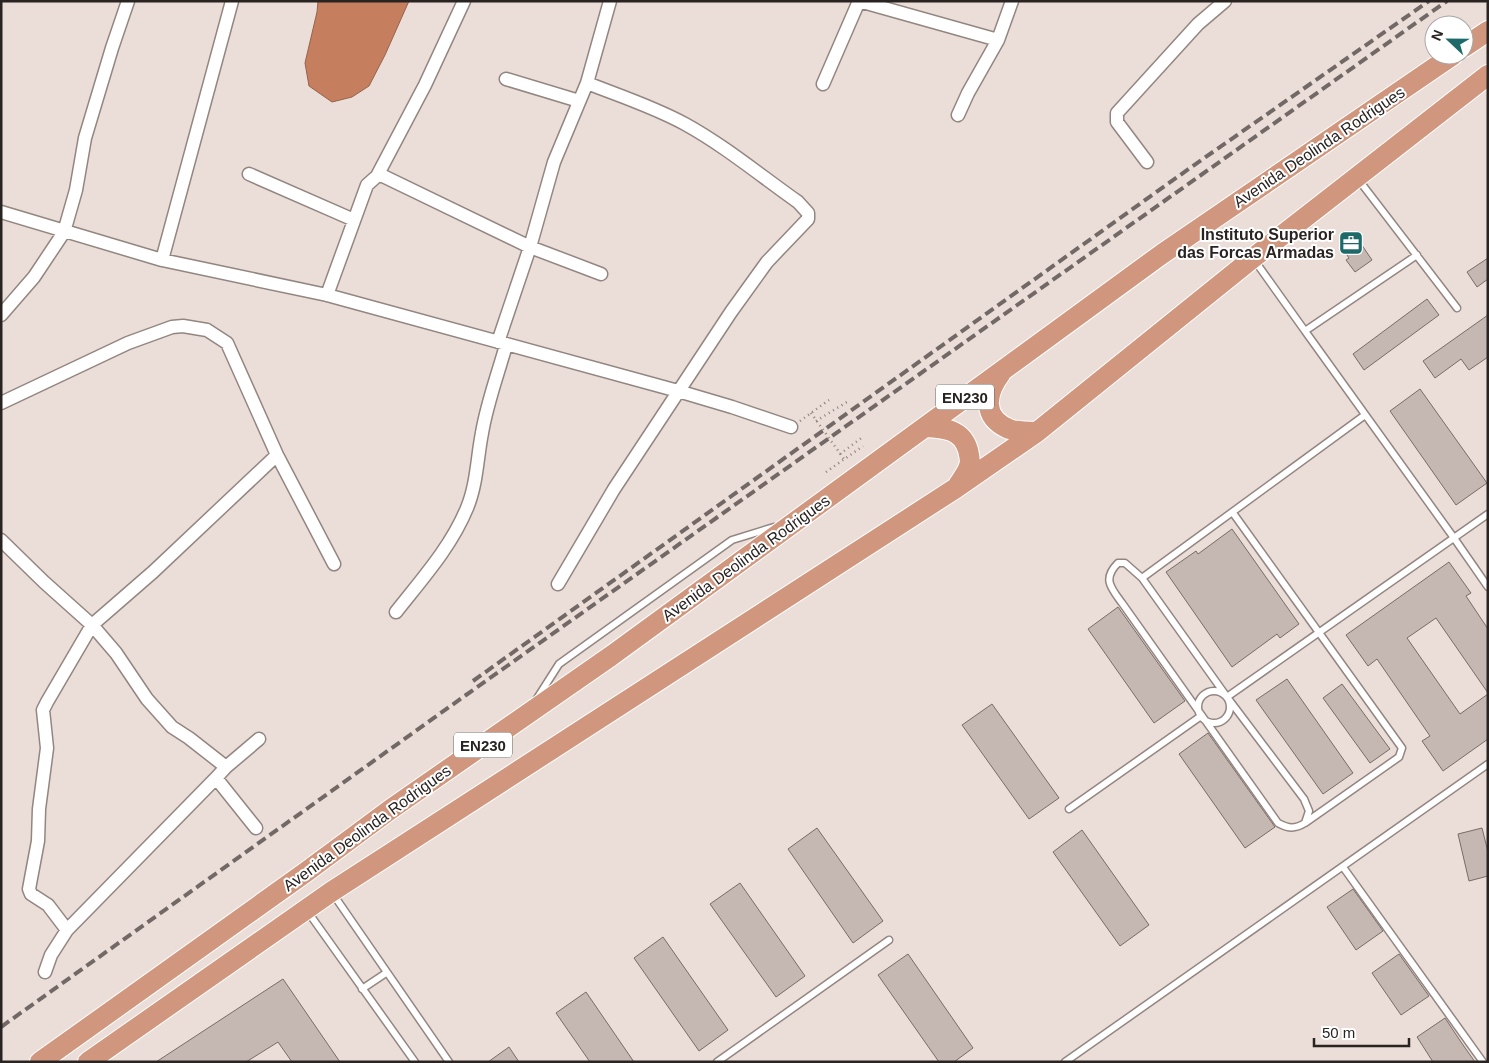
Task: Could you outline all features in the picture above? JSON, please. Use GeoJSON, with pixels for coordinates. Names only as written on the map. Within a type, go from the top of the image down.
{"type":"FeatureCollection","features":[{"type":"Feature","properties":{"kind":"highway"},"geometry":{"type":"LineString","coordinates":[[1474,41],[1488,31]]}},
{"type":"Feature","properties":{"kind":"highway","name":"Avenida Deolinda Rodrigues"},"geometry":{"type":"LineString","coordinates":[[40,1062],[391,809],[611,656],[1162,254],[1438,65]]}},
{"type":"Feature","properties":{"kind":"highway","name":"Avenida Deolinda Rodrigues"},"geometry":{"type":"LineString","coordinates":[[88,1062],[331,892],[956,488],[1037,432],[1253,258],[1488,75]]}},
{"type":"Feature","properties":{"kind":"highway"},"geometry":{"type":"LineString","coordinates":[[1005,367],[996,378],[989,396],[988,406],[992,417],[999,424],[1010,430],[1037,432]]}},
{"type":"Feature","properties":{"kind":"highway"},"geometry":{"type":"LineString","coordinates":[[926,427],[950,430],[958,434],[966,444],[970,464],[956,488]]}},
{"type":"Feature","properties":{"kind":"street"},"geometry":{"type":"LineString","coordinates":[[1,314],[34,277],[64,232],[76,190],[85,138],[128,1]]}},
{"type":"Feature","properties":{"kind":"street"},"geometry":{"type":"LineString","coordinates":[[162,260],[232,1]]}},
{"type":"Feature","properties":{"kind":"street"},"geometry":{"type":"LineString","coordinates":[[327,295],[367,185],[377,176],[425,85],[464,1]]}},
{"type":"Feature","properties":{"kind":"street"},"geometry":{"type":"LineString","coordinates":[[396,612],[438,558],[458,528],[468,507],[475,483],[486,415],[502,344],[554,162],[587,83],[610,1]]}},
{"type":"Feature","properties":{"kind":"street"},"geometry":{"type":"LineString","coordinates":[[823,84],[859,1],[882,5],[998,40]]}},
{"type":"Feature","properties":{"kind":"street"},"geometry":{"type":"LineString","coordinates":[[958,115],[968,93],[998,40],[1012,1]]}},
{"type":"Feature","properties":{"kind":"street"},"geometry":{"type":"LineString","coordinates":[[1147,162],[1117,122],[1117,114],[1198,24],[1225,1]]}},
{"type":"Feature","properties":{"kind":"street"},"geometry":{"type":"LineString","coordinates":[[506,79],[578,101]]}},
{"type":"Feature","properties":{"kind":"street"},"geometry":{"type":"LineString","coordinates":[[558,584],[614,489],[731,312],[767,262],[808,219],[808,213],[798,202],[713,141],[685,124],[653,109],[587,83]]}},
{"type":"Feature","properties":{"kind":"street"},"geometry":{"type":"LineString","coordinates":[[249,174],[354,220]]}},
{"type":"Feature","properties":{"kind":"street"},"geometry":{"type":"LineString","coordinates":[[377,176],[384,176],[530,247],[601,274]]}},
{"type":"Feature","properties":{"kind":"street"},"geometry":{"type":"LineString","coordinates":[[1,212],[162,260],[327,295],[678,391],[732,407],[791,428]]}},
{"type":"Feature","properties":{"kind":"street"},"geometry":{"type":"LineString","coordinates":[[1,402],[128,343],[183,326],[207,330],[226,343],[277,455],[334,564]]}},
{"type":"Feature","properties":{"kind":"street"},"geometry":{"type":"LineString","coordinates":[[67,930],[48,905],[31,894],[29,890],[38,841],[39,809],[48,748],[42,710],[92,625],[153,572],[277,455]]}},
{"type":"Feature","properties":{"kind":"street"},"geometry":{"type":"LineString","coordinates":[[1,540],[92,625],[116,653],[147,699],[172,727],[226,767]]}},
{"type":"Feature","properties":{"kind":"street"},"geometry":{"type":"LineString","coordinates":[[45,972],[51,955],[67,930],[226,767],[259,739]]}},
{"type":"Feature","properties":{"kind":"street"},"geometry":{"type":"LineString","coordinates":[[216,778],[256,828]]}},
{"type":"Feature","properties":{"kind":"lane"},"geometry":{"type":"LineString","coordinates":[[1357,178],[1457,308]]}},
{"type":"Feature","properties":{"kind":"lane"},"geometry":{"type":"LineString","coordinates":[[1305,331],[1417,255]]}},
{"type":"Feature","properties":{"kind":"lane"},"geometry":{"type":"LineString","coordinates":[[1253,258],[1487,585]]}},
{"type":"Feature","properties":{"kind":"lane"},"geometry":{"type":"LineString","coordinates":[[1142,578],[1365,415]]}},
{"type":"Feature","properties":{"kind":"lane"},"geometry":{"type":"LineString","coordinates":[[1233,513],[1402,748],[1399,757],[1305,823],[1297,828],[1287,828],[1278,823],[1117,597],[1108,579],[1111,570],[1118,563],[1125,563],[1142,578],[1227,697],[1304,799],[1309,811],[1305,823]]}},
{"type":"Feature","properties":{"kind":"lane"},"geometry":{"type":"LineString","coordinates":[[1227,697],[1488,514]]}},
{"type":"Feature","properties":{"kind":"lane"},"geometry":{"type":"LineString","coordinates":[[1217,691],[1227,697],[1230,711],[1224,720],[1213,723],[1208,722],[1201,716],[1198,704],[1207,692],[1217,691]]}},
{"type":"Feature","properties":{"kind":"lane"},"geometry":{"type":"LineString","coordinates":[[1069,809],[1201,716]]}},
{"type":"Feature","properties":{"kind":"lane"},"geometry":{"type":"LineString","coordinates":[[1065,1062],[1488,764]]}},
{"type":"Feature","properties":{"kind":"lane"},"geometry":{"type":"LineString","coordinates":[[1343,867],[1483,1062]]}},
{"type":"Feature","properties":{"kind":"lane"},"geometry":{"type":"LineString","coordinates":[[331,892],[449,1062]]}},
{"type":"Feature","properties":{"kind":"lane"},"geometry":{"type":"LineString","coordinates":[[306,909],[415,1062]]}},
{"type":"Feature","properties":{"kind":"lane"},"geometry":{"type":"LineString","coordinates":[[718,1062],[889,940]]}},
{"type":"Feature","properties":{"kind":"lane"},"geometry":{"type":"LineString","coordinates":[[362,989],[386,973]]}},
{"type":"Feature","properties":{"kind":"path"},"geometry":{"type":"LineString","coordinates":[[791,428],[830,400]]}},
{"type":"Feature","properties":{"kind":"path"},"geometry":{"type":"LineString","coordinates":[[816,421],[847,402]]}},
{"type":"Feature","properties":{"kind":"path"},"geometry":{"type":"LineString","coordinates":[[811,413],[844,459]]}},
{"type":"Feature","properties":{"kind":"path"},"geometry":{"type":"LineString","coordinates":[[840,454],[864,436]]}},
{"type":"Feature","properties":{"kind":"path"},"geometry":{"type":"LineString","coordinates":[[826,472],[863,446]]}},
{"type":"Feature","properties":{"kind":"shaded area"},"geometry":{"type":"Polygon","coordinates":[[[318,1],[409,1],[369,86],[352,97],[332,102],[309,86],[305,63],[318,1]]]}},
{"type":"Feature","properties":{"kind":"building"},"geometry":{"type":"Polygon","coordinates":[[[1357,238],[1372,260],[1355,272],[1346,260],[1349,258],[1345,252],[1348,250],[1346,247],[1357,238]]]}},
{"type":"Feature","properties":{"kind":"building"},"geometry":{"type":"Polygon","coordinates":[[[1488,258],[1488,279],[1477,287],[1467,272],[1488,258]]]}},
{"type":"Feature","properties":{"kind":"building"},"geometry":{"type":"Polygon","coordinates":[[[1427,299],[1439,315],[1364,370],[1353,354],[1427,299]]]}},
{"type":"Feature","properties":{"kind":"building"},"geometry":{"type":"Polygon","coordinates":[[[1488,315],[1488,357],[1469,370],[1461,359],[1435,378],[1423,361],[1488,315]]]}},
{"type":"Feature","properties":{"kind":"building"},"geometry":{"type":"Polygon","coordinates":[[[1420,389],[1487,483],[1456,505],[1390,411],[1420,389]]]}},
{"type":"Feature","properties":{"kind":"building"},"geometry":{"type":"Polygon","coordinates":[[[1232,529],[1299,624],[1280,638],[1277,634],[1232,667],[1166,572],[1196,551],[1198,554],[1232,529]]]}},
{"type":"Feature","properties":{"kind":"building"},"geometry":{"type":"Polygon","coordinates":[[[1449,562],[1471,593],[1466,596],[1488,629],[1488,693],[1436,618],[1407,638],[1460,714],[1488,694],[1488,739],[1443,771],[1422,741],[1430,736],[1377,659],[1368,666],[1346,635],[1449,562]]]}},
{"type":"Feature","properties":{"kind":"building"},"geometry":{"type":"Polygon","coordinates":[[[1118,607],[1185,701],[1154,723],[1088,629],[1118,607]]]}},
{"type":"Feature","properties":{"kind":"building"},"geometry":{"type":"Polygon","coordinates":[[[1287,679],[1353,773],[1323,794],[1256,700],[1287,679]]]}},
{"type":"Feature","properties":{"kind":"building"},"geometry":{"type":"Polygon","coordinates":[[[1342,684],[1390,749],[1370,763],[1323,698],[1342,684]]]}},
{"type":"Feature","properties":{"kind":"building"},"geometry":{"type":"Polygon","coordinates":[[[992,704],[1059,798],[1029,819],[962,725],[992,704]]]}},
{"type":"Feature","properties":{"kind":"building"},"geometry":{"type":"Polygon","coordinates":[[[1208,733],[1275,827],[1245,848],[1179,754],[1208,733]]]}},
{"type":"Feature","properties":{"kind":"building"},"geometry":{"type":"Polygon","coordinates":[[[817,828],[883,921],[853,943],[788,849],[817,828]]]}},
{"type":"Feature","properties":{"kind":"building"},"geometry":{"type":"Polygon","coordinates":[[[1482,828],[1488,852],[1488,876],[1469,881],[1458,834],[1482,828]]]}},
{"type":"Feature","properties":{"kind":"building"},"geometry":{"type":"Polygon","coordinates":[[[1082,830],[1149,925],[1120,946],[1053,852],[1082,830]]]}},
{"type":"Feature","properties":{"kind":"building"},"geometry":{"type":"Polygon","coordinates":[[[740,883],[805,976],[776,997],[710,904],[740,883]]]}},
{"type":"Feature","properties":{"kind":"building"},"geometry":{"type":"Polygon","coordinates":[[[1353,889],[1383,931],[1356,950],[1327,907],[1353,889]]]}},
{"type":"Feature","properties":{"kind":"building"},"geometry":{"type":"Polygon","coordinates":[[[663,937],[728,1030],[699,1051],[634,958],[663,937]]]}},
{"type":"Feature","properties":{"kind":"building"},"geometry":{"type":"Polygon","coordinates":[[[908,954],[973,1048],[954,1062],[939,1062],[878,975],[908,954]]]}},
{"type":"Feature","properties":{"kind":"building"},"geometry":{"type":"Polygon","coordinates":[[[1399,954],[1429,996],[1401,1015],[1372,973],[1399,954]]]}},
{"type":"Feature","properties":{"kind":"building"},"geometry":{"type":"Polygon","coordinates":[[[283,979],[340,1062],[292,1062],[278,1042],[246,1062],[156,1062],[283,979]]]}},
{"type":"Feature","properties":{"kind":"building"},"geometry":{"type":"Polygon","coordinates":[[[586,992],[634,1062],[590,1062],[556,1013],[586,992]]]}},
{"type":"Feature","properties":{"kind":"building"},"geometry":{"type":"Polygon","coordinates":[[[1445,1018],[1475,1062],[1433,1062],[1417,1037],[1445,1018]]]}},
{"type":"Feature","properties":{"kind":"building"},"geometry":{"type":"Polygon","coordinates":[[[509,1047],[519,1062],[488,1062],[509,1047]]]}},
{"type":"Feature","properties":{"kind":"railway"},"geometry":{"type":"LineString","coordinates":[[473,681],[1190,168],[1429,1]]}},
{"type":"Feature","properties":{"kind":"railway"},"geometry":{"type":"LineString","coordinates":[[1,1027],[466,695],[1447,1]]}},
{"type":"Feature","properties":{"kind":"place","name":"Instituto Superior das Forcas Armadas"},"geometry":{"type":"Point","coordinates":[1351,243]}}]}
